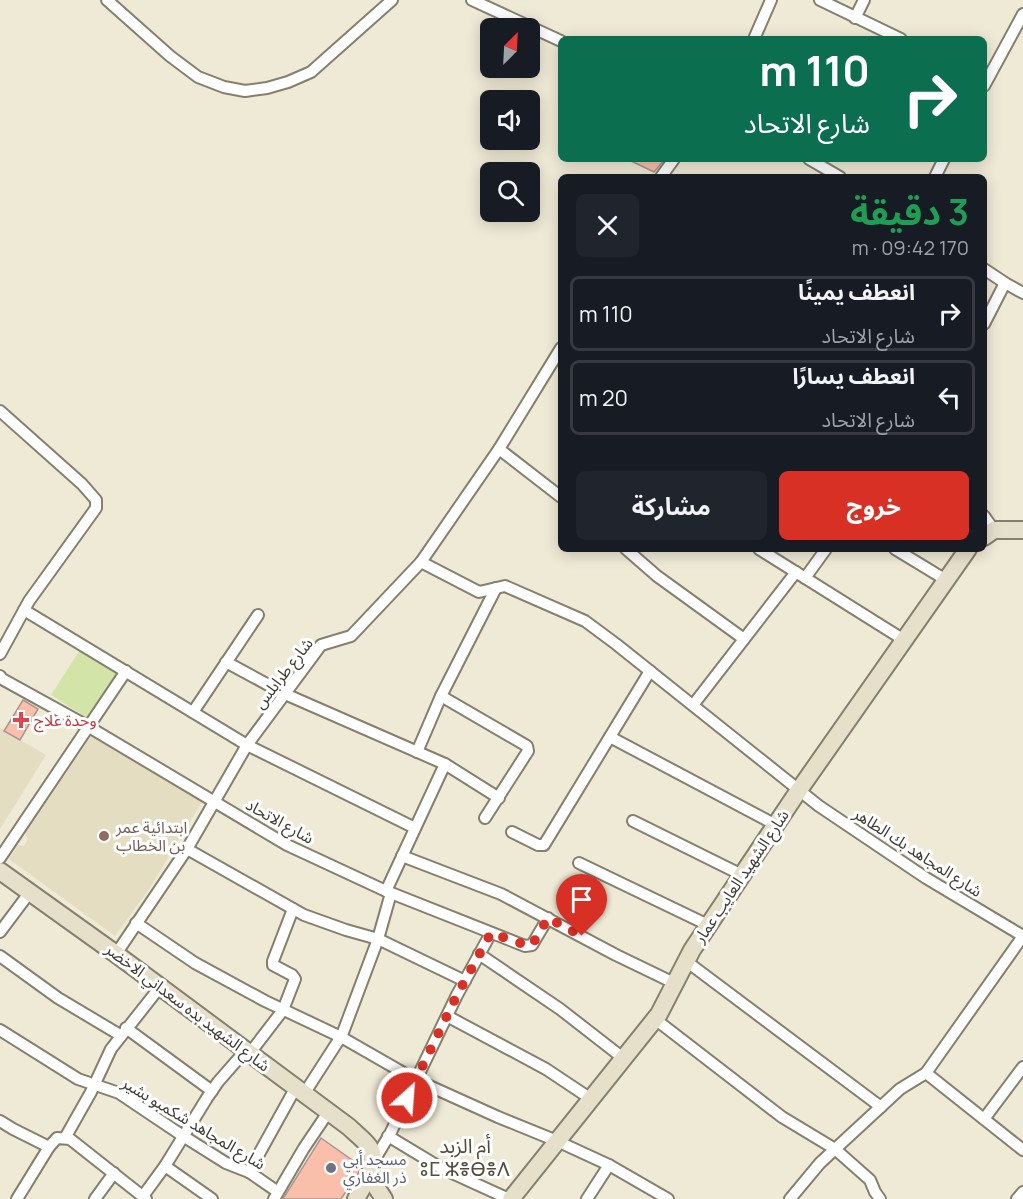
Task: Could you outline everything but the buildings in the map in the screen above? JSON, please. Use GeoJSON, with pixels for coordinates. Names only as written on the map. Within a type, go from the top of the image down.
{"type":"FeatureCollection","features":[{"type":"Feature","properties":{"kind":"street"},"geometry":{"type":"LineString","coordinates":[[107,0],[170,56],[198,77],[224,87],[245,91],[288,82],[311,72],[392,0]]}},
{"type":"Feature","properties":{"kind":"street"},"geometry":{"type":"LineString","coordinates":[[472,0],[558,40]]}},
{"type":"Feature","properties":{"kind":"street"},"geometry":{"type":"LineString","coordinates":[[755,36],[771,0]]}},
{"type":"Feature","properties":{"kind":"street"},"geometry":{"type":"LineString","coordinates":[[820,0],[894,36]]}},
{"type":"Feature","properties":{"kind":"street"},"geometry":{"type":"LineString","coordinates":[[855,18],[864,0]]}},
{"type":"Feature","properties":{"kind":"street"},"geometry":{"type":"LineString","coordinates":[[987,77],[1023,14]]}},
{"type":"Feature","properties":{"kind":"street"},"geometry":{"type":"LineString","coordinates":[[662,174],[672,162]]}},
{"type":"Feature","properties":{"kind":"street"},"geometry":{"type":"LineString","coordinates":[[814,162],[835,174]]}},
{"type":"Feature","properties":{"kind":"street"},"geometry":{"type":"LineString","coordinates":[[987,271],[1023,292]]}},
{"type":"Feature","properties":{"kind":"street"},"geometry":{"type":"LineString","coordinates":[[987,318],[1005,283]]}},
{"type":"Feature","properties":{"kind":"street","name":"شارع طرابلس"},"geometry":{"type":"LineString","coordinates":[[116,954],[187,849],[247,745],[321,645],[351,636],[421,562],[499,449],[558,353]]}},
{"type":"Feature","properties":{"kind":"street"},"geometry":{"type":"LineString","coordinates":[[0,411],[82,484],[96,500],[96,508],[24,610],[0,654]]}},
{"type":"Feature","properties":{"kind":"street"},"geometry":{"type":"LineString","coordinates":[[499,449],[558,495]]}},
{"type":"Feature","properties":{"kind":"street"},"geometry":{"type":"LineString","coordinates":[[989,534],[1023,530]]}},
{"type":"Feature","properties":{"kind":"street"},"geometry":{"type":"LineString","coordinates":[[629,552],[657,576],[744,639]]}},
{"type":"Feature","properties":{"kind":"street"},"geometry":{"type":"LineString","coordinates":[[764,552],[904,640]]}},
{"type":"Feature","properties":{"kind":"street"},"geometry":{"type":"LineString","coordinates":[[693,705],[744,639],[823,552]]}},
{"type":"Feature","properties":{"kind":"street"},"geometry":{"type":"LineString","coordinates":[[900,552],[946,580]]}},
{"type":"Feature","properties":{"kind":"street","name":"شارع الشهيد العايب عمار"},"geometry":{"type":"LineString","coordinates":[[510,1199],[655,1019],[708,925],[799,790],[966,552]]}},
{"type":"Feature","properties":{"kind":"street","name":"شارع المجاهد بك الطاهر"},"geometry":{"type":"LineString","coordinates":[[421,562],[479,592],[506,586],[585,621],[819,806],[926,878],[1023,936]]}},
{"type":"Feature","properties":{"kind":"street"},"geometry":{"type":"LineString","coordinates":[[417,752],[441,696],[496,588]]}},
{"type":"Feature","properties":{"kind":"street"},"geometry":{"type":"LineString","coordinates":[[24,610],[247,745],[415,828]]}},
{"type":"Feature","properties":{"kind":"street"},"geometry":{"type":"LineString","coordinates":[[193,712],[258,615]]}},
{"type":"Feature","properties":{"kind":"street"},"geometry":{"type":"LineString","coordinates":[[226,662],[285,694],[446,764],[499,798]]}},
{"type":"Feature","properties":{"kind":"street"},"geometry":{"type":"LineString","coordinates":[[0,858],[126,671]]}},
{"type":"Feature","properties":{"kind":"street"},"geometry":{"type":"LineString","coordinates":[[512,832],[538,845],[544,845],[650,671]]}},
{"type":"Feature","properties":{"kind":"street","name":"شارع الاتحاد"},"geometry":{"type":"LineString","coordinates":[[0,676],[287,845],[388,892],[529,946],[532,945],[548,918]]}},
{"type":"Feature","properties":{"kind":"street"},"geometry":{"type":"LineString","coordinates":[[441,696],[528,746],[528,751],[486,818]]}},
{"type":"Feature","properties":{"kind":"street"},"geometry":{"type":"LineString","coordinates":[[610,737],[776,825]]}},
{"type":"Feature","properties":{"kind":"street"},"geometry":{"type":"LineString","coordinates":[[249,1172],[300,1090],[341,1037],[378,939],[388,892],[402,856],[446,764]]}},
{"type":"Feature","properties":{"kind":"street"},"geometry":{"type":"LineString","coordinates":[[633,821],[742,875]]}},
{"type":"Feature","properties":{"kind":"street"},"geometry":{"type":"LineString","coordinates":[[187,849],[304,915],[378,939],[465,981]]}},
{"type":"Feature","properties":{"kind":"street"},"geometry":{"type":"LineString","coordinates":[[402,856],[501,894],[674,983]]}},
{"type":"Feature","properties":{"kind":"street"},"geometry":{"type":"LineString","coordinates":[[579,863],[708,925]]}},
{"type":"Feature","properties":{"kind":"street","name":"شارع الشهيد بده سعداني الاخضر"},"geometry":{"type":"LineString","coordinates":[[0,871],[349,1127],[371,1162],[384,1199]]}},
{"type":"Feature","properties":{"kind":"street"},"geometry":{"type":"LineString","coordinates":[[0,932],[30,892]]}},
{"type":"Feature","properties":{"kind":"street"},"geometry":{"type":"LineString","coordinates":[[17,1199],[57,1138],[70,1139],[145,1198],[212,1091],[283,1010],[296,979],[275,967],[273,961],[293,909]]}},
{"type":"Feature","properties":{"kind":"street"},"geometry":{"type":"LineString","coordinates":[[136,924],[195,963],[265,1001],[341,1037],[416,1080],[609,1165],[668,1199]]}},
{"type":"Feature","properties":{"kind":"street"},"geometry":{"type":"LineString","coordinates":[[356,1199],[371,1162],[388,1136],[491,933]]}},
{"type":"Feature","properties":{"kind":"street"},"geometry":{"type":"LineString","coordinates":[[790,1199],[835,1149],[900,1089],[926,1073],[1023,936]]}},
{"type":"Feature","properties":{"kind":"street"},"geometry":{"type":"LineString","coordinates":[[479,954],[560,1009],[623,1058]]}},
{"type":"Feature","properties":{"kind":"street"},"geometry":{"type":"LineString","coordinates":[[0,956],[58,998],[123,1032],[212,1091]]}},
{"type":"Feature","properties":{"kind":"street"},"geometry":{"type":"LineString","coordinates":[[686,961],[881,1107]]}},
{"type":"Feature","properties":{"kind":"street"},"geometry":{"type":"LineString","coordinates":[[65,1138],[111,1049],[160,987]]}},
{"type":"Feature","properties":{"kind":"street"},"geometry":{"type":"LineString","coordinates":[[447,1016],[546,1069],[591,1099]]}},
{"type":"Feature","properties":{"kind":"street"},"geometry":{"type":"LineString","coordinates":[[655,1019],[782,1117],[835,1149],[870,1180],[880,1199]]}},
{"type":"Feature","properties":{"kind":"street","name":"شارع المجاهد شكمبو بشير"},"geometry":{"type":"LineString","coordinates":[[0,1030],[78,1079],[119,1093],[226,1163],[249,1172],[276,1196]]}},
{"type":"Feature","properties":{"kind":"street"},"geometry":{"type":"LineString","coordinates":[[984,1119],[1023,1067]]}},
{"type":"Feature","properties":{"kind":"street"},"geometry":{"type":"LineString","coordinates":[[926,1073],[1023,1150]]}},
{"type":"Feature","properties":{"kind":"street"},"geometry":{"type":"LineString","coordinates":[[276,1196],[329,1111]]}},
{"type":"Feature","properties":{"kind":"street"},"geometry":{"type":"LineString","coordinates":[[0,1121],[49,1147]]}},
{"type":"Feature","properties":{"kind":"street"},"geometry":{"type":"LineString","coordinates":[[388,1136],[441,1168],[510,1199]]}},
{"type":"Feature","properties":{"kind":"street"},"geometry":{"type":"LineString","coordinates":[[587,1199],[609,1165]]}},
{"type":"Feature","properties":{"kind":"street"},"geometry":{"type":"LineString","coordinates":[[165,1166],[212,1199]]}},
{"type":"Feature","properties":{"kind":"street"},"geometry":{"type":"LineString","coordinates":[[95,1199],[114,1173]]}},
{"type":"Feature","properties":{"kind":"street"},"geometry":{"type":"LineString","coordinates":[[1017,1199],[1023,1192]]}},
{"type":"Feature","properties":{"kind":"shaded area"},"geometry":{"type":"Polygon","coordinates":[[[0,728],[46,755],[0,829],[0,728]]]}},
{"type":"Feature","properties":{"kind":"shaded area","name":"ابتدائية عمر بن الخطاب"},"geometry":{"type":"Polygon","coordinates":[[[91,736],[202,802],[149,889],[115,936],[9,859],[18,845],[24,846],[28,839],[25,834],[91,736]]]}},
{"type":"Feature","properties":{"kind":"green space"},"geometry":{"type":"Polygon","coordinates":[[[80,650],[118,673],[89,719],[51,695],[80,650]]]}},
{"type":"Feature","properties":{"kind":"place","name":"وحدة علاج"},"geometry":{"type":"Point","coordinates":[21,720]}},
{"type":"Feature","properties":{"kind":"place","name":"ابتدائية عمر بن الخطاب"},"geometry":{"type":"Point","coordinates":[104,836]}},
{"type":"Feature","properties":{"kind":"place","name":"مسجد أبي ذر الغفاري"},"geometry":{"type":"Point","coordinates":[331,1168]}},
{"type":"Feature","properties":{"kind":"district","name":"أم الزبد ⵓⵎ ⵣⴻⴱⴻⴷ"},"geometry":{"type":"Point","coordinates":[465,1158]}},
{"type":"Feature","properties":{"kind":"route"},"geometry":{"type":"LineString","coordinates":[[407,1098],[457,995],[491,933],[529,946],[532,945],[548,918],[582,936]]}}]}
